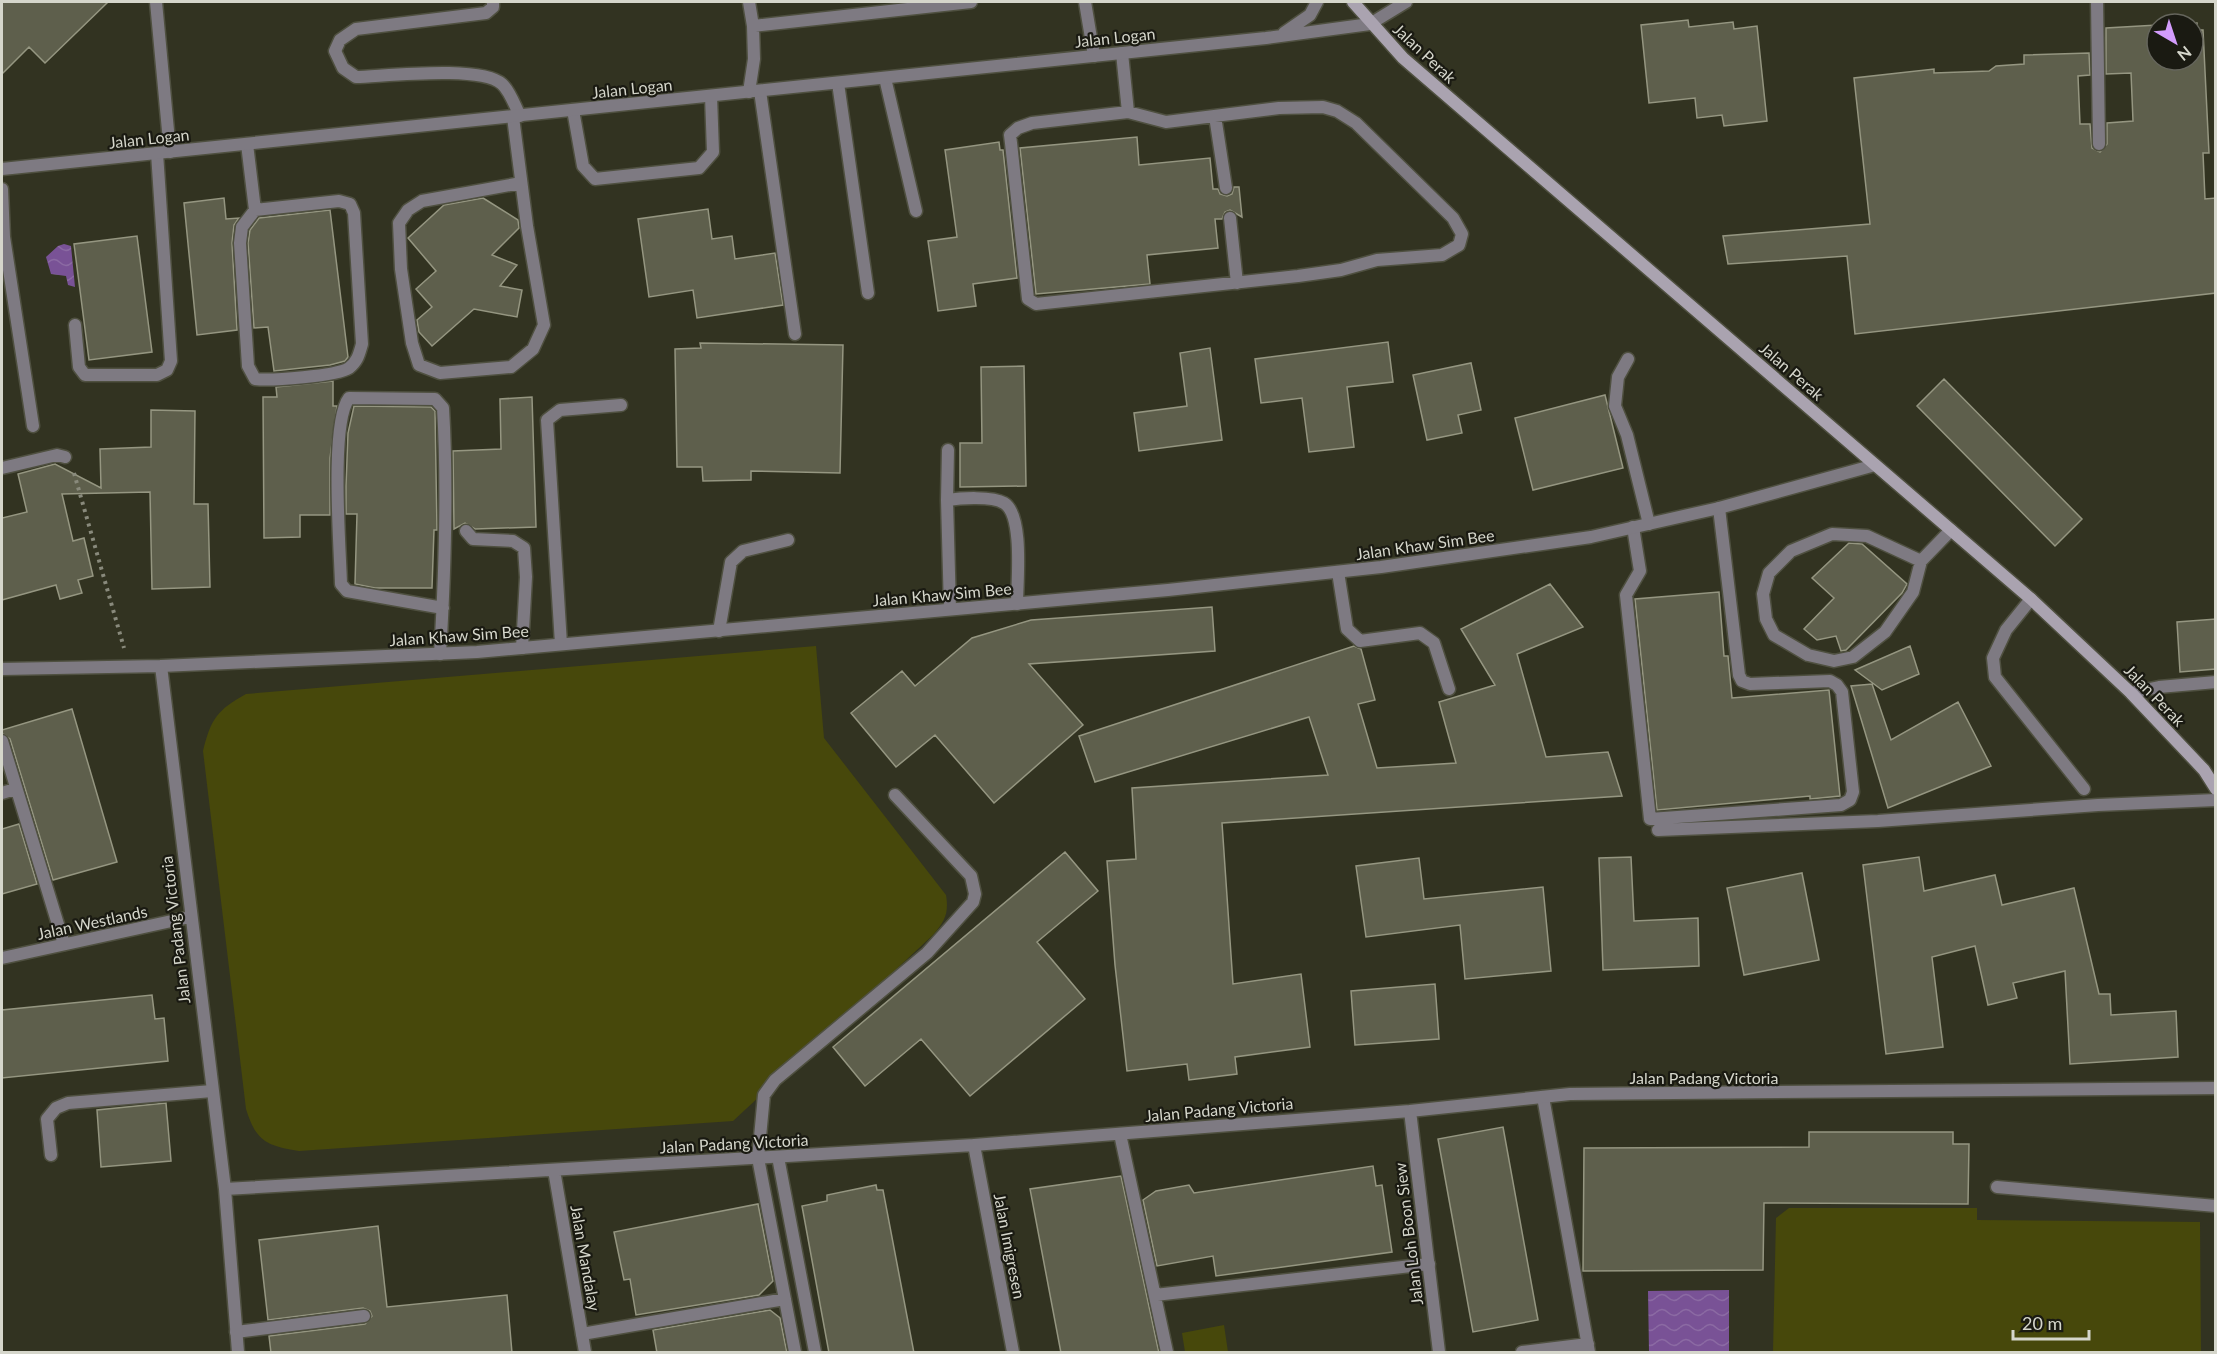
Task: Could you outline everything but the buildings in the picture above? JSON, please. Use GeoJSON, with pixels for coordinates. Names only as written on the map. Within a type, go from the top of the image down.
{"type":"FeatureCollection","features":[{"type":"Feature","properties":{"kind":"main road","name":"Jalan Perak"},"geometry":{"type":"LineString","coordinates":[[1353,2],[1370,24],[1403,58],[2031,599],[2131,693],[2210,772],[2216,789]]}},
{"type":"Feature","properties":{"kind":"street"},"geometry":{"type":"LineString","coordinates":[[75,325],[79,367],[85,375],[157,375],[167,370],[171,361],[156,2]]}},
{"type":"Feature","properties":{"kind":"street"},"geometry":{"type":"LineString","coordinates":[[493,2],[492,7],[486,13],[356,29],[340,40],[335,51],[343,68],[356,76],[457,73],[488,75],[503,84],[517,116],[521,183],[544,325],[533,349],[511,367],[440,373],[419,365],[412,343],[404,290],[399,223],[408,210],[422,201],[521,183]]}},
{"type":"Feature","properties":{"kind":"street"},"geometry":{"type":"LineString","coordinates":[[749,2],[753,26],[755,91],[795,334]]}},
{"type":"Feature","properties":{"kind":"street"},"geometry":{"type":"LineString","coordinates":[[753,26],[971,2]]}},
{"type":"Feature","properties":{"kind":"street"},"geometry":{"type":"LineString","coordinates":[[1085,2],[1094,56]]}},
{"type":"Feature","properties":{"kind":"street","name":"Jalan Logan"},"geometry":{"type":"LineString","coordinates":[[1266,38],[1289,31],[1310,15],[1317,2]]}},
{"type":"Feature","properties":{"kind":"street"},"geometry":{"type":"LineString","coordinates":[[1370,24],[1406,2]]}},
{"type":"Feature","properties":{"kind":"street"},"geometry":{"type":"LineString","coordinates":[[2097,2],[2098,144]]}},
{"type":"Feature","properties":{"kind":"street","name":"Jalan Logan"},"geometry":{"type":"LineString","coordinates":[[2,169],[1266,38],[1370,24]]}},
{"type":"Feature","properties":{"kind":"street"},"geometry":{"type":"LineString","coordinates":[[1122,53],[1128,112]]}},
{"type":"Feature","properties":{"kind":"street"},"geometry":{"type":"LineString","coordinates":[[885,78],[916,211]]}},
{"type":"Feature","properties":{"kind":"street"},"geometry":{"type":"LineString","coordinates":[[838,83],[868,293]]}},
{"type":"Feature","properties":{"kind":"street"},"geometry":{"type":"LineString","coordinates":[[573,110],[583,166],[595,179],[647,175],[699,168],[713,152],[711,96]]}},
{"type":"Feature","properties":{"kind":"street"},"geometry":{"type":"LineString","coordinates":[[1323,106],[1337,111],[1356,123],[1453,218],[1462,234],[1459,245],[1442,255],[1377,260],[1341,270],[1036,304],[1028,299],[1010,135],[1025,124],[1128,112],[1166,122],[1279,108],[1323,106]]}},
{"type":"Feature","properties":{"kind":"street"},"geometry":{"type":"LineString","coordinates":[[1215,116],[1226,188]]}},
{"type":"Feature","properties":{"kind":"street"},"geometry":{"type":"LineString","coordinates":[[247,144],[255,210],[242,227],[240,243],[248,366],[255,379],[271,381],[347,370],[358,360],[362,344],[354,213],[350,204],[339,201],[255,210]]}},
{"type":"Feature","properties":{"kind":"street"},"geometry":{"type":"LineString","coordinates":[[2,189],[3,237],[33,426]]}},
{"type":"Feature","properties":{"kind":"street"},"geometry":{"type":"LineString","coordinates":[[1230,218],[1237,283]]}},
{"type":"Feature","properties":{"kind":"street"},"geometry":{"type":"LineString","coordinates":[[1628,359],[1618,377],[1615,406],[1627,435],[1649,524]]}},
{"type":"Feature","properties":{"kind":"street"},"geometry":{"type":"LineString","coordinates":[[440,654],[443,608],[446,547],[443,408],[435,399],[349,398],[344,406],[339,444],[341,584],[347,591],[443,608]]}},
{"type":"Feature","properties":{"kind":"street"},"geometry":{"type":"LineString","coordinates":[[561,644],[547,420],[560,410],[621,405]]}},
{"type":"Feature","properties":{"kind":"street"},"geometry":{"type":"LineString","coordinates":[[948,450],[950,609]]}},
{"type":"Feature","properties":{"kind":"street"},"geometry":{"type":"LineString","coordinates":[[2,468],[57,455],[65,457]]}},
{"type":"Feature","properties":{"kind":"street","name":"Jalan Khaw Sim Bee"},"geometry":{"type":"LineString","coordinates":[[2,669],[160,666],[440,654],[1017,604],[1338,572],[1591,537],[1719,507],[1875,465]]}},
{"type":"Feature","properties":{"kind":"street"},"geometry":{"type":"LineString","coordinates":[[947,500],[968,498],[1003,502],[1011,511],[1016,524],[1017,604]]}},
{"type":"Feature","properties":{"kind":"street"},"geometry":{"type":"LineString","coordinates":[[1633,527],[1640,572],[1626,595],[1650,819],[1841,804],[1850,800],[1853,792],[1842,692],[1837,685],[1830,681],[1749,684],[1742,681],[1739,675],[1719,507]]}},
{"type":"Feature","properties":{"kind":"street"},"geometry":{"type":"LineString","coordinates":[[1921,561],[1867,536],[1832,534],[1791,551],[1769,573],[1763,594],[1766,618],[1773,635],[1808,655],[1834,661],[1853,657],[1885,632],[1913,592],[1921,561],[1951,530]]}},
{"type":"Feature","properties":{"kind":"street"},"geometry":{"type":"LineString","coordinates":[[466,531],[473,539],[513,541],[524,548],[526,577],[522,648]]}},
{"type":"Feature","properties":{"kind":"street"},"geometry":{"type":"LineString","coordinates":[[719,631],[731,562],[742,551],[788,540]]}},
{"type":"Feature","properties":{"kind":"street"},"geometry":{"type":"LineString","coordinates":[[1338,572],[1347,629],[1360,641],[1420,633],[1434,643],[1449,689]]}},
{"type":"Feature","properties":{"kind":"street"},"geometry":{"type":"LineString","coordinates":[[2031,599],[2006,630],[1993,658],[1995,678],[2084,789]]}},
{"type":"Feature","properties":{"kind":"street","name":"Jalan Padang Victoria"},"geometry":{"type":"LineString","coordinates":[[160,666],[225,1189],[238,1353]]}},
{"type":"Feature","properties":{"kind":"street"},"geometry":{"type":"LineString","coordinates":[[2131,693],[2158,687],[2216,682]]}},
{"type":"Feature","properties":{"kind":"street"},"geometry":{"type":"LineString","coordinates":[[2,741],[64,944]]}},
{"type":"Feature","properties":{"kind":"street"},"geometry":{"type":"LineString","coordinates":[[2,793],[15,789]]}},
{"type":"Feature","properties":{"kind":"street"},"geometry":{"type":"LineString","coordinates":[[795,1353],[758,1158],[764,1095],[775,1080],[927,952],[973,902],[975,894],[970,876],[895,795]]}},
{"type":"Feature","properties":{"kind":"street"},"geometry":{"type":"LineString","coordinates":[[1658,830],[1878,821],[2098,805],[2216,800]]}},
{"type":"Feature","properties":{"kind":"street","name":"Jalan Westlands"},"geometry":{"type":"LineString","coordinates":[[2,958],[190,917]]}},
{"type":"Feature","properties":{"kind":"street","name":"Jalan Padang Victoria"},"geometry":{"type":"LineString","coordinates":[[225,1189],[974,1145],[1410,1111],[1570,1094],[2216,1088]]}},
{"type":"Feature","properties":{"kind":"street"},"geometry":{"type":"LineString","coordinates":[[51,1155],[47,1119],[56,1108],[68,1103],[212,1091]]}},
{"type":"Feature","properties":{"kind":"street"},"geometry":{"type":"LineString","coordinates":[[1522,1353],[1588,1348],[1544,1097]]}},
{"type":"Feature","properties":{"kind":"street","name":"Jalan Loh Boon Siew"},"geometry":{"type":"LineString","coordinates":[[1410,1111],[1439,1353]]}},
{"type":"Feature","properties":{"kind":"street"},"geometry":{"type":"LineString","coordinates":[[1120,1134],[1167,1353]]}},
{"type":"Feature","properties":{"kind":"street","name":"Jalan Imigresen"},"geometry":{"type":"LineString","coordinates":[[974,1145],[1013,1353]]}},
{"type":"Feature","properties":{"kind":"street"},"geometry":{"type":"LineString","coordinates":[[778,1157],[815,1353]]}},
{"type":"Feature","properties":{"kind":"street","name":"Jalan Mandalay"},"geometry":{"type":"LineString","coordinates":[[554,1170],[585,1353]]}},
{"type":"Feature","properties":{"kind":"street"},"geometry":{"type":"LineString","coordinates":[[1997,1188],[2216,1206]]}},
{"type":"Feature","properties":{"kind":"street"},"geometry":{"type":"LineString","coordinates":[[1155,1294],[1429,1264]]}},
{"type":"Feature","properties":{"kind":"street"},"geometry":{"type":"LineString","coordinates":[[582,1334],[785,1299]]}},
{"type":"Feature","properties":{"kind":"street"},"geometry":{"type":"LineString","coordinates":[[236,1332],[364,1316]]}},
{"type":"Feature","properties":{"kind":"path"},"geometry":{"type":"LineString","coordinates":[[65,457],[72,465],[129,667]]}},
{"type":"Feature","properties":{"kind":"shaded area"},"geometry":{"type":"Polygon","coordinates":[[[816,646],[824,738],[946,895],[947,907],[943,921],[933,935],[733,1121],[299,1151],[270,1144],[258,1135],[246,1109],[203,751],[212,723],[228,705],[246,694],[816,646]]]}},
{"type":"Feature","properties":{"kind":"shaded area"},"geometry":{"type":"Polygon","coordinates":[[[1789,1208],[1977,1208],[1977,1220],[2200,1222],[2201,1352],[1773,1352],[1776,1218],[1789,1208]]]}},
{"type":"Feature","properties":{"kind":"shaded area"},"geometry":{"type":"Polygon","coordinates":[[[1224,1325],[1228,1352],[1185,1352],[1182,1333],[1224,1325]]]}},
{"type":"Feature","properties":{"kind":"water"},"geometry":{"type":"Polygon","coordinates":[[[64,244],[71,246],[75,287],[68,285],[66,276],[51,274],[46,257],[58,246],[64,244]]]}},
{"type":"Feature","properties":{"kind":"water"},"geometry":{"type":"Polygon","coordinates":[[[1729,1290],[1729,1352],[1649,1352],[1648,1291],[1729,1290]]]}}]}
